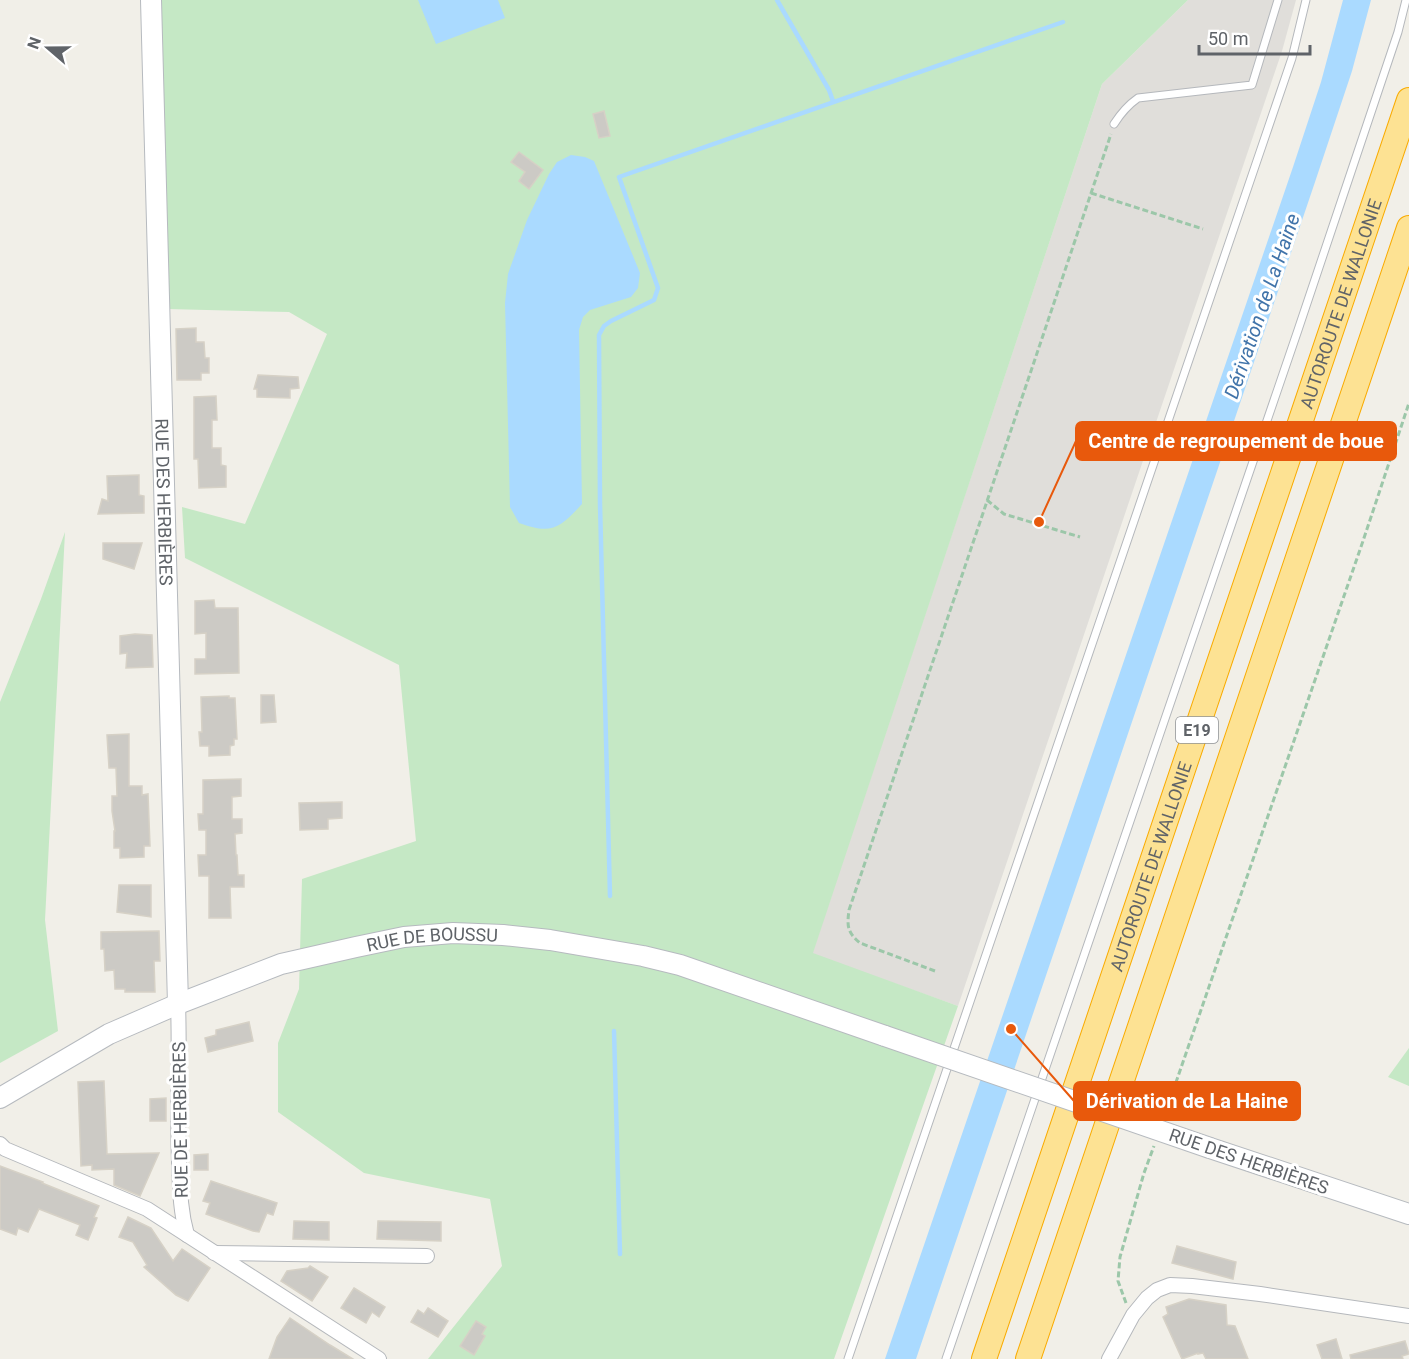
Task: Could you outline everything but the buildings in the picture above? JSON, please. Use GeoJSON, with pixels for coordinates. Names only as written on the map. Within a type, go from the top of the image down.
{"type":"FeatureCollection","features":[{"type":"Feature","properties":{"kind":"highway","name":"AUTOROUTE DE WALLONIE"},"geometry":{"type":"LineString","coordinates":[[984,1359],[1409,100]]}},
{"type":"Feature","properties":{"kind":"highway","name":"E19"},"geometry":{"type":"LineString","coordinates":[[1028,1359],[1409,228]]}},
{"type":"Feature","properties":{"kind":"street","name":"RUE DES HERBIÈRES"},"geometry":{"type":"LineString","coordinates":[[151,0],[178,1004]]}},
{"type":"Feature","properties":{"kind":"street","name":"RUE DE BOUSSU"},"geometry":{"type":"LineString","coordinates":[[0,1098],[109,1034],[178,1004],[282,964],[404,937],[453,933],[503,935],[561,942],[643,956],[680,965],[885,1036]]}},
{"type":"Feature","properties":{"kind":"street","name":"RUE DE HERBIÈRES"},"geometry":{"type":"LineString","coordinates":[[178,1004],[180,1047],[178,1138],[181,1215],[187,1235]]}},
{"type":"Feature","properties":{"kind":"street","name":"RUE DES HERBIÈRES"},"geometry":{"type":"LineString","coordinates":[[885,1036],[1409,1214]]}},
{"type":"Feature","properties":{"kind":"street"},"geometry":{"type":"LineString","coordinates":[[0,1144],[5,1149],[147,1209],[379,1359]]}},
{"type":"Feature","properties":{"kind":"street"},"geometry":{"type":"LineString","coordinates":[[214,1253],[427,1256]]}},
{"type":"Feature","properties":{"kind":"street"},"geometry":{"type":"LineString","coordinates":[[1109,1359],[1133,1315],[1147,1298],[1170,1285],[1260,1294],[1409,1316]]}},
{"type":"Feature","properties":{"kind":"lane"},"geometry":{"type":"LineString","coordinates":[[1114,124],[1129,104],[1138,98],[1252,86],[1278,0]]}},
{"type":"Feature","properties":{"kind":"lane"},"geometry":{"type":"LineString","coordinates":[[848,1359],[1292,58],[1306,0]]}},
{"type":"Feature","properties":{"kind":"lane"},"geometry":{"type":"LineString","coordinates":[[945,1359],[1290,353],[1398,32],[1406,0]]}},
{"type":"Feature","properties":{"kind":"path"},"geometry":{"type":"LineString","coordinates":[[935,971],[860,943],[851,936],[848,924],[849,910],[1114,124]]}},
{"type":"Feature","properties":{"kind":"path"},"geometry":{"type":"LineString","coordinates":[[1091,193],[1203,229]]}},
{"type":"Feature","properties":{"kind":"path"},"geometry":{"type":"LineString","coordinates":[[1164,1117],[1409,403]]}},
{"type":"Feature","properties":{"kind":"path"},"geometry":{"type":"LineString","coordinates":[[987,500],[1004,514],[1080,537]]}},
{"type":"Feature","properties":{"kind":"path"},"geometry":{"type":"LineString","coordinates":[[1133,1315],[1125,1302],[1118,1281],[1120,1257],[1156,1139]]}},
{"type":"Feature","properties":{"kind":"shaded area"},"geometry":{"type":"Polygon","coordinates":[[[1188,0],[1296,0],[1282,51],[958,1006],[812,954],[1102,84],[1188,0]]]}},
{"type":"Feature","properties":{"kind":"green space"},"geometry":{"type":"Polygon","coordinates":[[[161,0],[1188,0],[1102,84],[813,953],[958,1006],[834,1359],[428,1359],[502,1266],[490,1199],[364,1173],[278,1112],[278,1043],[299,989],[302,879],[416,841],[399,665],[185,558],[182,507],[245,524],[327,334],[289,312],[167,309],[161,0]]]}},
{"type":"Feature","properties":{"kind":"green space"},"geometry":{"type":"Polygon","coordinates":[[[65,532],[45,920],[58,1031],[0,1063],[0,702],[65,532]]]}},
{"type":"Feature","properties":{"kind":"green space"},"geometry":{"type":"Polygon","coordinates":[[[1409,1048],[1409,1086],[1388,1077],[1409,1048]]]}},
{"type":"Feature","properties":{"kind":"water"},"geometry":{"type":"Polygon","coordinates":[[[418,0],[498,0],[505,18],[436,44],[418,0]]]}},
{"type":"Feature","properties":{"kind":"water"},"geometry":{"type":"Polygon","coordinates":[[[1343,0],[1371,0],[1352,71],[1314,185],[916,1359],[885,1359],[1293,167],[1321,82],[1343,0]]]}},
{"type":"Feature","properties":{"kind":"water"},"geometry":{"type":"Polygon","coordinates":[[[571,155],[594,161],[640,273],[638,288],[631,297],[590,310],[583,317],[579,330],[582,504],[568,519],[548,529],[519,523],[510,507],[505,303],[508,274],[527,220],[557,162],[571,155]]]}},
{"type":"Feature","properties":{"kind":"waterway"},"geometry":{"type":"LineString","coordinates":[[777,0],[829,90],[833,101]]}},
{"type":"Feature","properties":{"kind":"waterway"},"geometry":{"type":"LineString","coordinates":[[610,896],[600,504],[599,335],[604,326],[611,321],[654,300],[658,288],[619,177],[1063,22]]}},
{"type":"Feature","properties":{"kind":"waterway"},"geometry":{"type":"LineString","coordinates":[[614,1031],[620,1254]]}},
{"type":"Feature","properties":{"kind":"place","name":"Centre de regroupement de boue"},"geometry":{"type":"Point","coordinates":[1039,522]}},
{"type":"Feature","properties":{"kind":"place","name":"Dérivation de La Haine"},"geometry":{"type":"Point","coordinates":[1011,1029]}}]}
